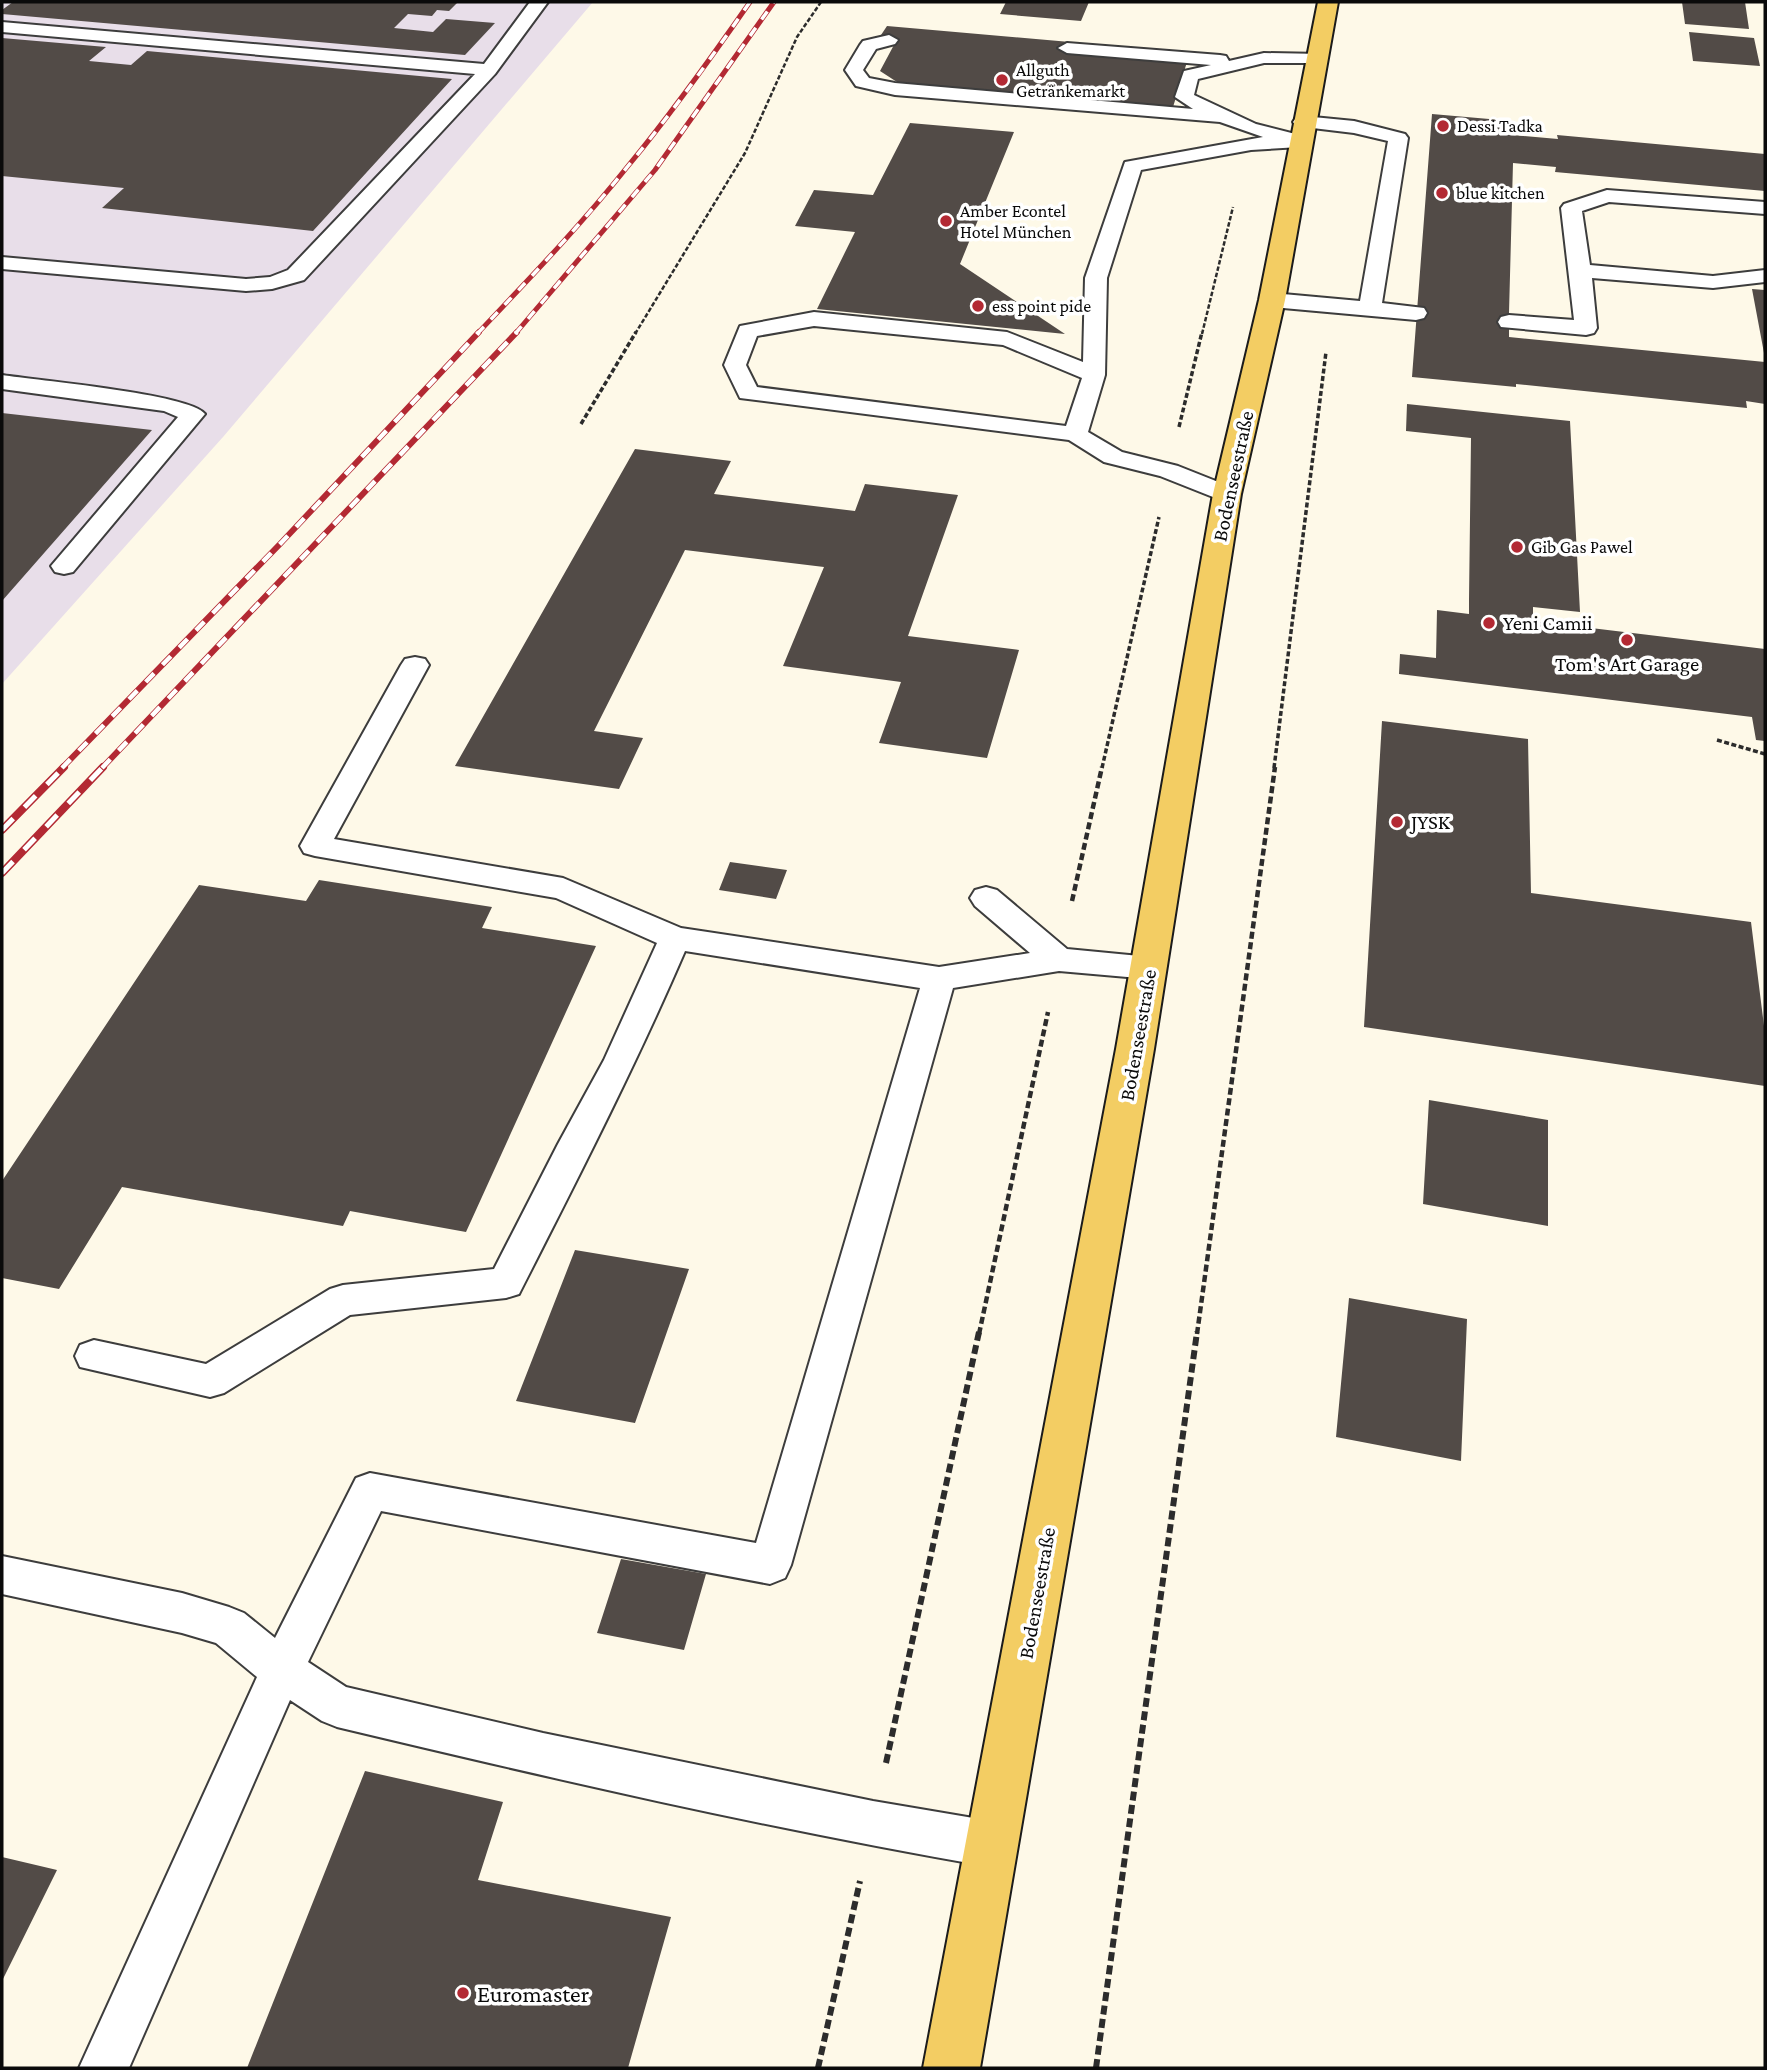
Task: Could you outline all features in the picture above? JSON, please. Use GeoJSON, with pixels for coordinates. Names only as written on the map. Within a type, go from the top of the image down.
{"type":"FeatureCollection","features":[{"type":"Feature","properties":{"kind":"main road","name":"Bodenseestraße"},"geometry":{"type":"LineString","coordinates":[[951,2068],[1150,968],[1227,494],[1272,300],[1328,2]]}},
{"type":"Feature","properties":{"kind":"lane"},"geometry":{"type":"LineString","coordinates":[[2,263],[246,285],[272,283],[296,275],[489,70],[540,2]]}},
{"type":"Feature","properties":{"kind":"lane"},"geometry":{"type":"LineString","coordinates":[[2,27],[489,70]]}},
{"type":"Feature","properties":{"kind":"lane"},"geometry":{"type":"LineString","coordinates":[[889,40],[869,45],[854,70],[863,82],[895,89],[1224,117]]}},
{"type":"Feature","properties":{"kind":"lane"},"geometry":{"type":"LineString","coordinates":[[1067,48],[1244,62]]}},
{"type":"Feature","properties":{"kind":"lane"},"geometry":{"type":"LineString","coordinates":[[1302,132],[1249,128],[1184,96],[1190,75],[1264,58],[1316,58]]}},
{"type":"Feature","properties":{"kind":"lane"},"geometry":{"type":"LineString","coordinates":[[1075,434],[1094,375],[1096,278],[1132,166],[1302,132],[1354,127],[1398,138],[1370,309]]}},
{"type":"Feature","properties":{"kind":"lane"},"geometry":{"type":"LineString","coordinates":[[1510,322],[1586,328],[1571,208],[1607,196],[1765,208]]}},
{"type":"Feature","properties":{"kind":"lane"},"geometry":{"type":"LineString","coordinates":[[1580,271],[1713,282],[1765,275]]}},
{"type":"Feature","properties":{"kind":"lane"},"geometry":{"type":"LineString","coordinates":[[1272,300],[1416,313]]}},
{"type":"Feature","properties":{"kind":"lane"},"geometry":{"type":"LineString","coordinates":[[1094,375],[1007,339],[814,319],[748,331],[736,365],[748,393],[1075,434],[1113,457]]}},
{"type":"Feature","properties":{"kind":"lane"},"geometry":{"type":"LineString","coordinates":[[2,382],[168,405],[193,414],[64,566]]}},
{"type":"Feature","properties":{"kind":"lane"},"geometry":{"type":"LineString","coordinates":[[870,430],[1113,457],[1169,471],[1227,494]]}},
{"type":"Feature","properties":{"kind":"lane"},"geometry":{"type":"LineString","coordinates":[[415,665],[315,846],[562,889],[675,938],[939,979],[1059,960],[1150,968]]}},
{"type":"Feature","properties":{"kind":"lane"},"geometry":{"type":"LineString","coordinates":[[986,898],[1059,960]]}},
{"type":"Feature","properties":{"kind":"lane"},"geometry":{"type":"LineString","coordinates":[[94,1356],[210,1381],[343,1300],[506,1283],[575,1144],[621,1060],[675,938]]}},
{"type":"Feature","properties":{"kind":"lane"},"geometry":{"type":"LineString","coordinates":[[104,2068],[282,1670],[370,1491],[770,1565],[939,979]]}},
{"type":"Feature","properties":{"kind":"lane"},"geometry":{"type":"LineString","coordinates":[[2,1575],[182,1613],[229,1627],[282,1670],[337,1706],[543,1755],[873,1824],[991,1844]]}},
{"type":"Feature","properties":{"kind":"path"},"geometry":{"type":"LineString","coordinates":[[581,424],[745,153],[797,37],[821,2]]}},
{"type":"Feature","properties":{"kind":"path"},"geometry":{"type":"LineString","coordinates":[[818,2068],[1059,960],[1169,471],[1216,273],[1251,144]]}},
{"type":"Feature","properties":{"kind":"path"},"geometry":{"type":"LineString","coordinates":[[1096,2068],[1285,691],[1324,380],[1329,306]]}},
{"type":"Feature","properties":{"kind":"path"},"geometry":{"type":"LineString","coordinates":[[1717,740],[1765,754]]}},
{"type":"Feature","properties":{"kind":"shaded area"},"geometry":{"type":"Polygon","coordinates":[[[2,2],[593,2],[223,437],[2,684],[2,2]]]}},
{"type":"Feature","properties":{"kind":"building"},"geometry":{"type":"Polygon","coordinates":[[[13,2],[458,2],[449,11],[437,10],[432,16],[408,14],[394,28],[433,32],[446,19],[495,23],[465,55],[2,14],[2,10],[13,2]]]}},
{"type":"Feature","properties":{"kind":"building"},"geometry":{"type":"Polygon","coordinates":[[[1006,2],[1089,2],[1081,21],[1000,14],[1006,2]]]}},
{"type":"Feature","properties":{"kind":"building"},"geometry":{"type":"Polygon","coordinates":[[[1682,2],[1745,2],[1749,29],[1685,24],[1682,2]]]}},
{"type":"Feature","properties":{"kind":"building"},"geometry":{"type":"Polygon","coordinates":[[[887,26],[1070,42],[1066,51],[1187,62],[1173,107],[897,82],[880,71],[895,43],[881,35],[887,26]]]}},
{"type":"Feature","properties":{"kind":"building"},"geometry":{"type":"Polygon","coordinates":[[[1689,32],[1754,38],[1760,66],[1693,61],[1689,32]]]}},
{"type":"Feature","properties":{"kind":"building"},"geometry":{"type":"Polygon","coordinates":[[[2,38],[106,47],[89,61],[131,65],[147,51],[452,79],[313,231],[102,208],[124,188],[2,176],[2,38]]]}},
{"type":"Feature","properties":{"kind":"building"},"geometry":{"type":"Polygon","coordinates":[[[1432,114],[1512,121],[1512,135],[1558,139],[1557,135],[1765,154],[1765,191],[1555,172],[1556,167],[1513,163],[1509,337],[1765,362],[1765,404],[1746,401],[1747,408],[1516,384],[1516,387],[1412,377],[1432,114]]]}},
{"type":"Feature","properties":{"kind":"building"},"geometry":{"type":"Polygon","coordinates":[[[910,123],[1014,132],[960,264],[1065,334],[817,309],[855,232],[795,226],[814,190],[873,195],[910,123]]]}},
{"type":"Feature","properties":{"kind":"building"},"geometry":{"type":"Polygon","coordinates":[[[1752,289],[1765,290],[1764,353],[1752,289]]]}},
{"type":"Feature","properties":{"kind":"building"},"geometry":{"type":"Polygon","coordinates":[[[1407,404],[1570,421],[1580,612],[1533,607],[1533,621],[1765,649],[1765,741],[1756,740],[1752,717],[1399,674],[1400,654],[1436,658],[1437,610],[1469,614],[1471,438],[1406,431],[1407,404]]]}},
{"type":"Feature","properties":{"kind":"building"},"geometry":{"type":"Polygon","coordinates":[[[2,413],[152,430],[2,601],[2,413]]]}},
{"type":"Feature","properties":{"kind":"building"},"geometry":{"type":"Polygon","coordinates":[[[635,449],[731,461],[714,494],[855,511],[865,484],[958,495],[908,636],[1019,650],[987,758],[879,743],[901,682],[783,666],[824,567],[685,550],[594,731],[643,738],[619,789],[455,766],[635,449]]]}},
{"type":"Feature","properties":{"kind":"building"},"geometry":{"type":"Polygon","coordinates":[[[1382,721],[1528,739],[1531,893],[1751,922],[1765,1034],[1765,1086],[1364,1027],[1382,721]]]}},
{"type":"Feature","properties":{"kind":"building"},"geometry":{"type":"Polygon","coordinates":[[[730,862],[787,870],[776,899],[719,890],[730,862]]]}},
{"type":"Feature","properties":{"kind":"building"},"geometry":{"type":"Polygon","coordinates":[[[319,880],[492,907],[482,928],[596,946],[466,1232],[350,1211],[343,1226],[122,1187],[59,1289],[2,1278],[2,1181],[199,885],[306,901],[319,880]]]}},
{"type":"Feature","properties":{"kind":"building"},"geometry":{"type":"Polygon","coordinates":[[[1429,1100],[1548,1120],[1548,1226],[1423,1204],[1429,1100]]]}},
{"type":"Feature","properties":{"kind":"building"},"geometry":{"type":"Polygon","coordinates":[[[575,1250],[689,1269],[635,1423],[516,1401],[575,1250]]]}},
{"type":"Feature","properties":{"kind":"building"},"geometry":{"type":"Polygon","coordinates":[[[1349,1298],[1467,1319],[1461,1461],[1336,1437],[1349,1298]]]}},
{"type":"Feature","properties":{"kind":"building"},"geometry":{"type":"Polygon","coordinates":[[[621,1559],[706,1574],[684,1650],[597,1633],[621,1559]]]}},
{"type":"Feature","properties":{"kind":"building","name":"Euromaster"},"geometry":{"type":"Polygon","coordinates":[[[365,1771],[503,1802],[478,1880],[671,1917],[628,2068],[247,2068],[365,1771]]]}},
{"type":"Feature","properties":{"kind":"building"},"geometry":{"type":"Polygon","coordinates":[[[2,1857],[57,1870],[2,1981],[2,1857]]]}},
{"type":"Feature","properties":{"kind":"railway"},"geometry":{"type":"LineString","coordinates":[[477,334],[610,188],[676,106],[750,2]]}},
{"type":"Feature","properties":{"kind":"railway"},"geometry":{"type":"LineString","coordinates":[[515,334],[655,170],[774,2]]}},
{"type":"Feature","properties":{"kind":"railway"},"geometry":{"type":"LineString","coordinates":[[62,768],[280,544],[479,332]]}},
{"type":"Feature","properties":{"kind":"railway"},"geometry":{"type":"LineString","coordinates":[[102,768],[517,332]]}},
{"type":"Feature","properties":{"kind":"railway"},"geometry":{"type":"LineString","coordinates":[[2,830],[64,767]]}},
{"type":"Feature","properties":{"kind":"railway"},"geometry":{"type":"LineString","coordinates":[[2,873],[103,767]]}},
{"type":"Feature","properties":{"kind":"place","name":"Allguth Getränkemarkt"},"geometry":{"type":"Point","coordinates":[1002,80]}},
{"type":"Feature","properties":{"kind":"place","name":"Dessi Tadka"},"geometry":{"type":"Point","coordinates":[1443,126]}},
{"type":"Feature","properties":{"kind":"place","name":"blue kitchen"},"geometry":{"type":"Point","coordinates":[1442,193]}},
{"type":"Feature","properties":{"kind":"place","name":"Amber Econtel Hotel München"},"geometry":{"type":"Point","coordinates":[946,221]}},
{"type":"Feature","properties":{"kind":"place","name":"ess point pide"},"geometry":{"type":"Point","coordinates":[978,306]}},
{"type":"Feature","properties":{"kind":"place","name":"Gib Gas Pawel"},"geometry":{"type":"Point","coordinates":[1517,547]}},
{"type":"Feature","properties":{"kind":"place","name":"Yeni Camii"},"geometry":{"type":"Point","coordinates":[1489,623]}},
{"type":"Feature","properties":{"kind":"place","name":"Tom's Art Garage"},"geometry":{"type":"Point","coordinates":[1627,640]}},
{"type":"Feature","properties":{"kind":"place","name":"JYSK"},"geometry":{"type":"Point","coordinates":[1397,822]}},
{"type":"Feature","properties":{"kind":"place","name":"Euromaster"},"geometry":{"type":"Point","coordinates":[463,1993]}}]}
